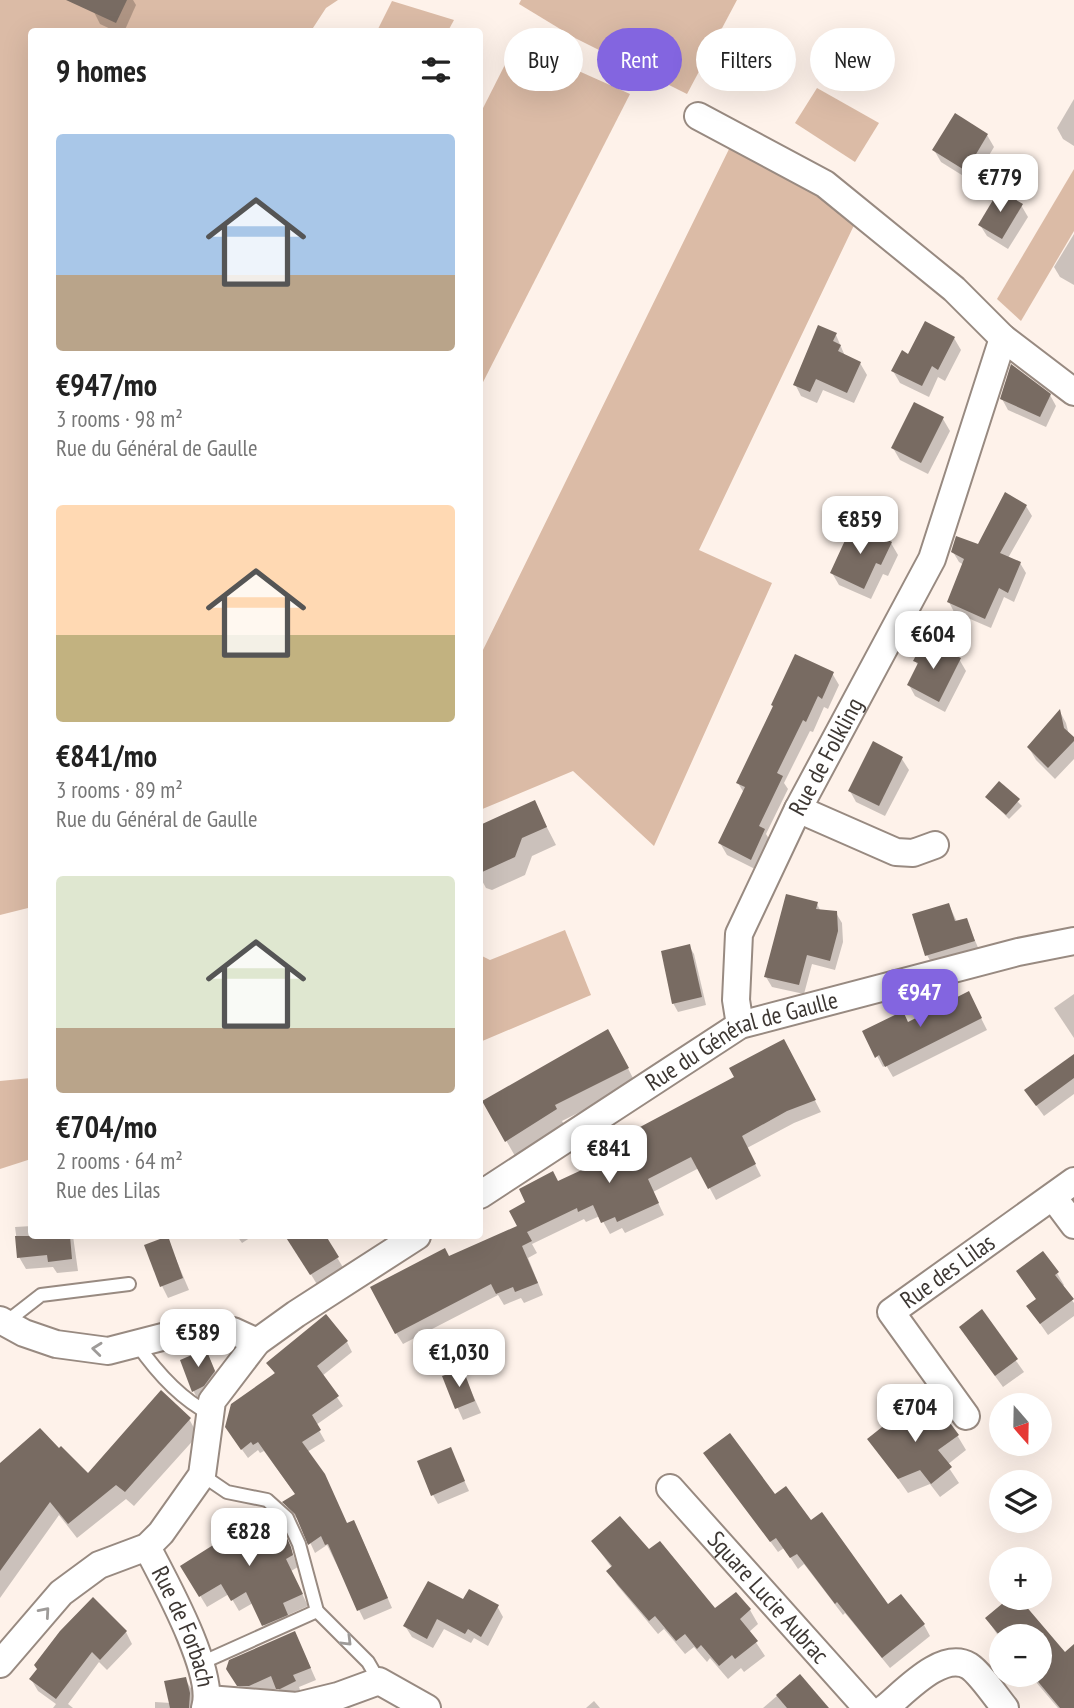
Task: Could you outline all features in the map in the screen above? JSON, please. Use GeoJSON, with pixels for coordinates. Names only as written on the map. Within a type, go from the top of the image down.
{"type":"FeatureCollection","features":[{"type":"Feature","properties":{"kind":"street"},"geometry":{"type":"LineString","coordinates":[[698,116],[825,184],[954,289],[1003,338],[1074,391]]}},
{"type":"Feature","properties":{"kind":"street","name":"Rue de Folkling"},"geometry":{"type":"LineString","coordinates":[[740,1025],[736,1000],[739,934],[798,809],[933,559],[1003,338]]}},
{"type":"Feature","properties":{"kind":"street"},"geometry":{"type":"LineString","coordinates":[[798,809],[896,852],[913,853],[935,845]]}},
{"type":"Feature","properties":{"kind":"street","name":"Rue du Général de Gaulle"},"geometry":{"type":"LineString","coordinates":[[483,1193],[740,1025],[1005,955],[1074,941]]}},
{"type":"Feature","properties":{"kind":"street","name":"Rue des Lilas"},"geometry":{"type":"LineString","coordinates":[[967,1416],[891,1312],[1074,1181]]}},
{"type":"Feature","properties":{"kind":"street"},"geometry":{"type":"LineString","coordinates":[[1053,1197],[1074,1225]]}},
{"type":"Feature","properties":{"kind":"street"},"geometry":{"type":"LineString","coordinates":[[3,1656],[61,1593],[99,1565],[147,1547],[160,1533],[202,1475],[212,1401],[257,1342],[412,1239]]}},
{"type":"Feature","properties":{"kind":"street"},"geometry":{"type":"LineString","coordinates":[[3,1321],[24,1334],[56,1344],[108,1351],[205,1326],[233,1331],[257,1342]]}},
{"type":"Feature","properties":{"kind":"street","name":"Square Lucie Aubrac"},"geometry":{"type":"LineString","coordinates":[[670,1488],[867,1708]]}},
{"type":"Feature","properties":{"kind":"street","name":"Rue de Forbach"},"geometry":{"type":"LineString","coordinates":[[147,1547],[177,1602],[199,1664],[206,1704]]}},
{"type":"Feature","properties":{"kind":"street"},"geometry":{"type":"LineString","coordinates":[[886,1708],[938,1665],[956,1662],[970,1667],[1005,1708]]}},
{"type":"Feature","properties":{"kind":"street"},"geometry":{"type":"LineString","coordinates":[[206,1704],[297,1706],[338,1696],[379,1681],[427,1708]]}},
{"type":"Feature","properties":{"kind":"lane"},"geometry":{"type":"LineString","coordinates":[[3,1321],[41,1296],[129,1284]]}},
{"type":"Feature","properties":{"kind":"lane"},"geometry":{"type":"LineString","coordinates":[[137,1344],[151,1364],[199,1409],[210,1415]]}},
{"type":"Feature","properties":{"kind":"lane"},"geometry":{"type":"LineString","coordinates":[[202,1475],[227,1492],[267,1500],[287,1518],[299,1544],[317,1611],[368,1662],[379,1681]]}},
{"type":"Feature","properties":{"kind":"lane"},"geometry":{"type":"LineString","coordinates":[[199,1664],[317,1611]]}},
{"type":"Feature","properties":{"kind":"shaded area"},"geometry":{"type":"Polygon","coordinates":[[[0,0],[338,0],[326,8],[313,28],[28,28],[28,908],[0,915],[0,0]]]}},
{"type":"Feature","properties":{"kind":"shaded area"},"geometry":{"type":"Polygon","coordinates":[[[521,0],[737,0],[722,28],[696,28],[696,77],[687,94],[681,91],[682,28],[597,28],[597,49],[583,42],[583,28],[559,28],[519,4],[521,0]]]}},
{"type":"Feature","properties":{"kind":"shaded area"},"geometry":{"type":"Polygon","coordinates":[[[392,1],[454,20],[450,28],[378,28],[392,1]]]}},
{"type":"Feature","properties":{"kind":"shaded area"},"geometry":{"type":"Polygon","coordinates":[[[504,67],[504,91],[583,91],[583,73],[597,79],[597,91],[623,91],[630,94],[483,382],[483,108],[504,67]]]}},
{"type":"Feature","properties":{"kind":"shaded area"},"geometry":{"type":"Polygon","coordinates":[[[815,91],[822,91],[879,123],[855,162],[795,123],[815,91]]]}},
{"type":"Feature","properties":{"kind":"shaded area"},"geometry":{"type":"Polygon","coordinates":[[[732,143],[820,191],[857,219],[699,550],[772,583],[654,846],[573,771],[483,809],[483,650],[732,143]]]}},
{"type":"Feature","properties":{"kind":"shaded area"},"geometry":{"type":"Polygon","coordinates":[[[1074,169],[1074,231],[1021,321],[997,299],[1074,169]]]}},
{"type":"Feature","properties":{"kind":"shaded area"},"geometry":{"type":"Polygon","coordinates":[[[565,930],[591,995],[483,1041],[483,956],[490,960],[565,930]]]}},
{"type":"Feature","properties":{"kind":"shaded area"},"geometry":{"type":"Polygon","coordinates":[[[28,1078],[28,1160],[0,1169],[0,1081],[28,1078]]]}},
{"type":"Feature","properties":{"kind":"building"},"geometry":{"type":"Polygon","coordinates":[[[66,0],[127,0],[116,23],[66,0]]]}},
{"type":"Feature","properties":{"kind":"building"},"geometry":{"type":"Polygon","coordinates":[[[955,113],[988,134],[966,171],[932,150],[955,113]]]}},
{"type":"Feature","properties":{"kind":"building"},"geometry":{"type":"Polygon","coordinates":[[[999,190],[1023,204],[1002,239],[978,225],[999,190]]]}},
{"type":"Feature","properties":{"kind":"building"},"geometry":{"type":"Polygon","coordinates":[[[925,321],[955,337],[938,370],[932,366],[922,386],[891,371],[902,350],[908,354],[925,321]]]}},
{"type":"Feature","properties":{"kind":"building"},"geometry":{"type":"Polygon","coordinates":[[[818,325],[837,333],[833,341],[841,345],[838,351],[861,362],[847,393],[816,379],[810,392],[793,385],[818,325]]]}},
{"type":"Feature","properties":{"kind":"building"},"geometry":{"type":"Polygon","coordinates":[[[1011,364],[1051,394],[1040,417],[1000,399],[1011,364]]]}},
{"type":"Feature","properties":{"kind":"building"},"geometry":{"type":"Polygon","coordinates":[[[914,402],[944,417],[921,463],[891,448],[914,402]]]}},
{"type":"Feature","properties":{"kind":"building"},"geometry":{"type":"Polygon","coordinates":[[[1005,492],[1027,505],[1000,553],[1021,562],[1008,593],[999,588],[985,619],[947,602],[964,559],[951,552],[956,536],[978,544],[1005,492]]]}},
{"type":"Feature","properties":{"kind":"building"},"geometry":{"type":"Polygon","coordinates":[[[853,523],[892,542],[881,565],[876,563],[864,589],[830,573],[853,523]]]}},
{"type":"Feature","properties":{"kind":"building"},"geometry":{"type":"Polygon","coordinates":[[[924,640],[961,658],[939,702],[907,685],[918,663],[913,661],[924,640]]]}},
{"type":"Feature","properties":{"kind":"building"},"geometry":{"type":"Polygon","coordinates":[[[795,654],[834,672],[822,699],[818,696],[806,722],[803,720],[777,773],[783,776],[759,826],[765,829],[751,860],[718,843],[745,787],[736,783],[795,654]]]}},
{"type":"Feature","properties":{"kind":"building"},"geometry":{"type":"Polygon","coordinates":[[[1060,709],[1064,728],[1074,737],[1074,741],[1048,768],[1027,747],[1060,709]]]}},
{"type":"Feature","properties":{"kind":"building"},"geometry":{"type":"Polygon","coordinates":[[[873,741],[903,757],[879,806],[848,791],[873,741]]]}},
{"type":"Feature","properties":{"kind":"building"},"geometry":{"type":"Polygon","coordinates":[[[999,781],[1020,799],[1006,815],[985,797],[999,781]]]}},
{"type":"Feature","properties":{"kind":"building"},"geometry":{"type":"Polygon","coordinates":[[[535,800],[547,827],[522,838],[515,857],[483,872],[483,824],[535,800]]]}},
{"type":"Feature","properties":{"kind":"building"},"geometry":{"type":"Polygon","coordinates":[[[786,894],[818,902],[816,909],[837,911],[838,931],[830,961],[807,955],[799,985],[764,977],[786,894]]]}},
{"type":"Feature","properties":{"kind":"building"},"geometry":{"type":"Polygon","coordinates":[[[949,903],[955,921],[967,918],[975,941],[925,956],[912,914],[949,903]]]}},
{"type":"Feature","properties":{"kind":"building"},"geometry":{"type":"Polygon","coordinates":[[[690,944],[702,997],[672,1004],[661,951],[690,944]]]}},
{"type":"Feature","properties":{"kind":"building"},"geometry":{"type":"Polygon","coordinates":[[[969,991],[982,1018],[885,1067],[879,1055],[875,1058],[862,1031],[903,1011],[908,1022],[969,991]]]}},
{"type":"Feature","properties":{"kind":"building"},"geometry":{"type":"Polygon","coordinates":[[[608,1029],[629,1068],[555,1105],[557,1109],[505,1142],[483,1100],[608,1029]]]}},
{"type":"Feature","properties":{"kind":"building"},"geometry":{"type":"Polygon","coordinates":[[[784,1039],[816,1100],[787,1111],[742,1136],[756,1164],[708,1189],[691,1157],[648,1179],[659,1203],[617,1222],[615,1217],[601,1223],[593,1205],[578,1212],[577,1208],[527,1232],[532,1241],[522,1246],[538,1283],[515,1292],[513,1287],[496,1294],[491,1284],[395,1334],[370,1287],[445,1248],[449,1256],[517,1226],[509,1211],[525,1202],[519,1189],[553,1171],[558,1181],[631,1147],[625,1135],[734,1077],[729,1068],[784,1039]]]}},
{"type":"Feature","properties":{"kind":"building"},"geometry":{"type":"Polygon","coordinates":[[[1074,1054],[1074,1078],[1036,1106],[1024,1090],[1074,1054]]]}},
{"type":"Feature","properties":{"kind":"building"},"geometry":{"type":"Polygon","coordinates":[[[15,1236],[28,1236],[28,1239],[70,1239],[72,1259],[48,1262],[47,1255],[17,1258],[15,1236]]]}},
{"type":"Feature","properties":{"kind":"building"},"geometry":{"type":"Polygon","coordinates":[[[160,1239],[169,1239],[183,1278],[160,1287],[144,1245],[160,1239]]]}},
{"type":"Feature","properties":{"kind":"building"},"geometry":{"type":"Polygon","coordinates":[[[287,1239],[328,1239],[339,1257],[310,1275],[287,1239]]]}},
{"type":"Feature","properties":{"kind":"building"},"geometry":{"type":"Polygon","coordinates":[[[1043,1251],[1059,1272],[1055,1275],[1074,1299],[1040,1324],[1026,1306],[1036,1299],[1016,1271],[1043,1251]]]}},
{"type":"Feature","properties":{"kind":"building"},"geometry":{"type":"Polygon","coordinates":[[[982,1309],[1018,1359],[995,1376],[959,1327],[982,1309]]]}},
{"type":"Feature","properties":{"kind":"building"},"geometry":{"type":"Polygon","coordinates":[[[326,1314],[348,1341],[317,1366],[339,1396],[312,1415],[321,1430],[302,1442],[325,1474],[347,1523],[354,1520],[388,1598],[357,1611],[328,1544],[325,1545],[321,1536],[308,1545],[295,1514],[282,1502],[295,1494],[258,1442],[253,1445],[251,1442],[241,1450],[225,1427],[231,1404],[275,1373],[266,1363],[326,1314]]]}},
{"type":"Feature","properties":{"kind":"building"},"geometry":{"type":"Polygon","coordinates":[[[206,1349],[215,1371],[204,1386],[192,1392],[180,1360],[206,1349]]]}},
{"type":"Feature","properties":{"kind":"building"},"geometry":{"type":"Polygon","coordinates":[[[463,1369],[475,1401],[455,1409],[442,1376],[463,1369]]]}},
{"type":"Feature","properties":{"kind":"building"},"geometry":{"type":"Polygon","coordinates":[[[161,1390],[191,1418],[125,1492],[116,1485],[68,1524],[50,1502],[0,1571],[0,1463],[40,1428],[88,1473],[161,1390]]]}},
{"type":"Feature","properties":{"kind":"building"},"geometry":{"type":"Polygon","coordinates":[[[936,1404],[959,1435],[938,1450],[952,1467],[931,1484],[920,1470],[898,1479],[867,1439],[901,1412],[911,1424],[936,1404]]]}},
{"type":"Feature","properties":{"kind":"building"},"geometry":{"type":"Polygon","coordinates":[[[730,1433],[775,1494],[786,1486],[811,1520],[822,1512],[888,1604],[901,1594],[925,1624],[882,1658],[837,1602],[835,1604],[797,1554],[790,1558],[776,1538],[770,1542],[703,1453],[730,1433]]]}},
{"type":"Feature","properties":{"kind":"building"},"geometry":{"type":"Polygon","coordinates":[[[451,1447],[465,1481],[431,1496],[417,1461],[451,1447]]]}},
{"type":"Feature","properties":{"kind":"building"},"geometry":{"type":"Polygon","coordinates":[[[267,1511],[280,1523],[291,1547],[293,1555],[286,1559],[303,1594],[283,1603],[288,1615],[262,1626],[246,1592],[231,1601],[221,1584],[199,1597],[180,1566],[267,1511]]]}},
{"type":"Feature","properties":{"kind":"building"},"geometry":{"type":"Polygon","coordinates":[[[620,1516],[649,1549],[660,1541],[715,1608],[736,1592],[751,1609],[740,1619],[758,1641],[735,1659],[732,1655],[719,1666],[701,1645],[697,1649],[685,1634],[676,1641],[655,1616],[649,1621],[606,1571],[612,1566],[591,1541],[620,1516]]]}},
{"type":"Feature","properties":{"kind":"building"},"geometry":{"type":"Polygon","coordinates":[[[428,1581],[463,1599],[469,1589],[499,1605],[481,1637],[468,1629],[465,1634],[437,1619],[427,1639],[403,1626],[428,1581]]]}},
{"type":"Feature","properties":{"kind":"building"},"geometry":{"type":"Polygon","coordinates":[[[93,1597],[127,1631],[100,1660],[92,1652],[56,1699],[29,1679],[37,1669],[34,1665],[60,1631],[93,1597]]]}},
{"type":"Feature","properties":{"kind":"building"},"geometry":{"type":"Polygon","coordinates":[[[995,1610],[1029,1610],[1041,1624],[990,1624],[985,1618],[995,1610]]]}},
{"type":"Feature","properties":{"kind":"building"},"geometry":{"type":"Polygon","coordinates":[[[295,1631],[311,1668],[293,1675],[296,1681],[280,1689],[276,1689],[271,1676],[249,1686],[237,1686],[226,1669],[229,1660],[295,1631]]]}},
{"type":"Feature","properties":{"kind":"building"},"geometry":{"type":"Polygon","coordinates":[[[1052,1637],[1065,1652],[1074,1644],[1074,1708],[1060,1708],[1042,1687],[1052,1687],[1052,1637]]]}},
{"type":"Feature","properties":{"kind":"building"},"geometry":{"type":"Polygon","coordinates":[[[800,1674],[829,1708],[787,1708],[776,1695],[800,1674]]]}},
{"type":"Feature","properties":{"kind":"building"},"geometry":{"type":"Polygon","coordinates":[[[186,1677],[190,1693],[189,1708],[170,1708],[164,1681],[186,1677]]]}}]}
